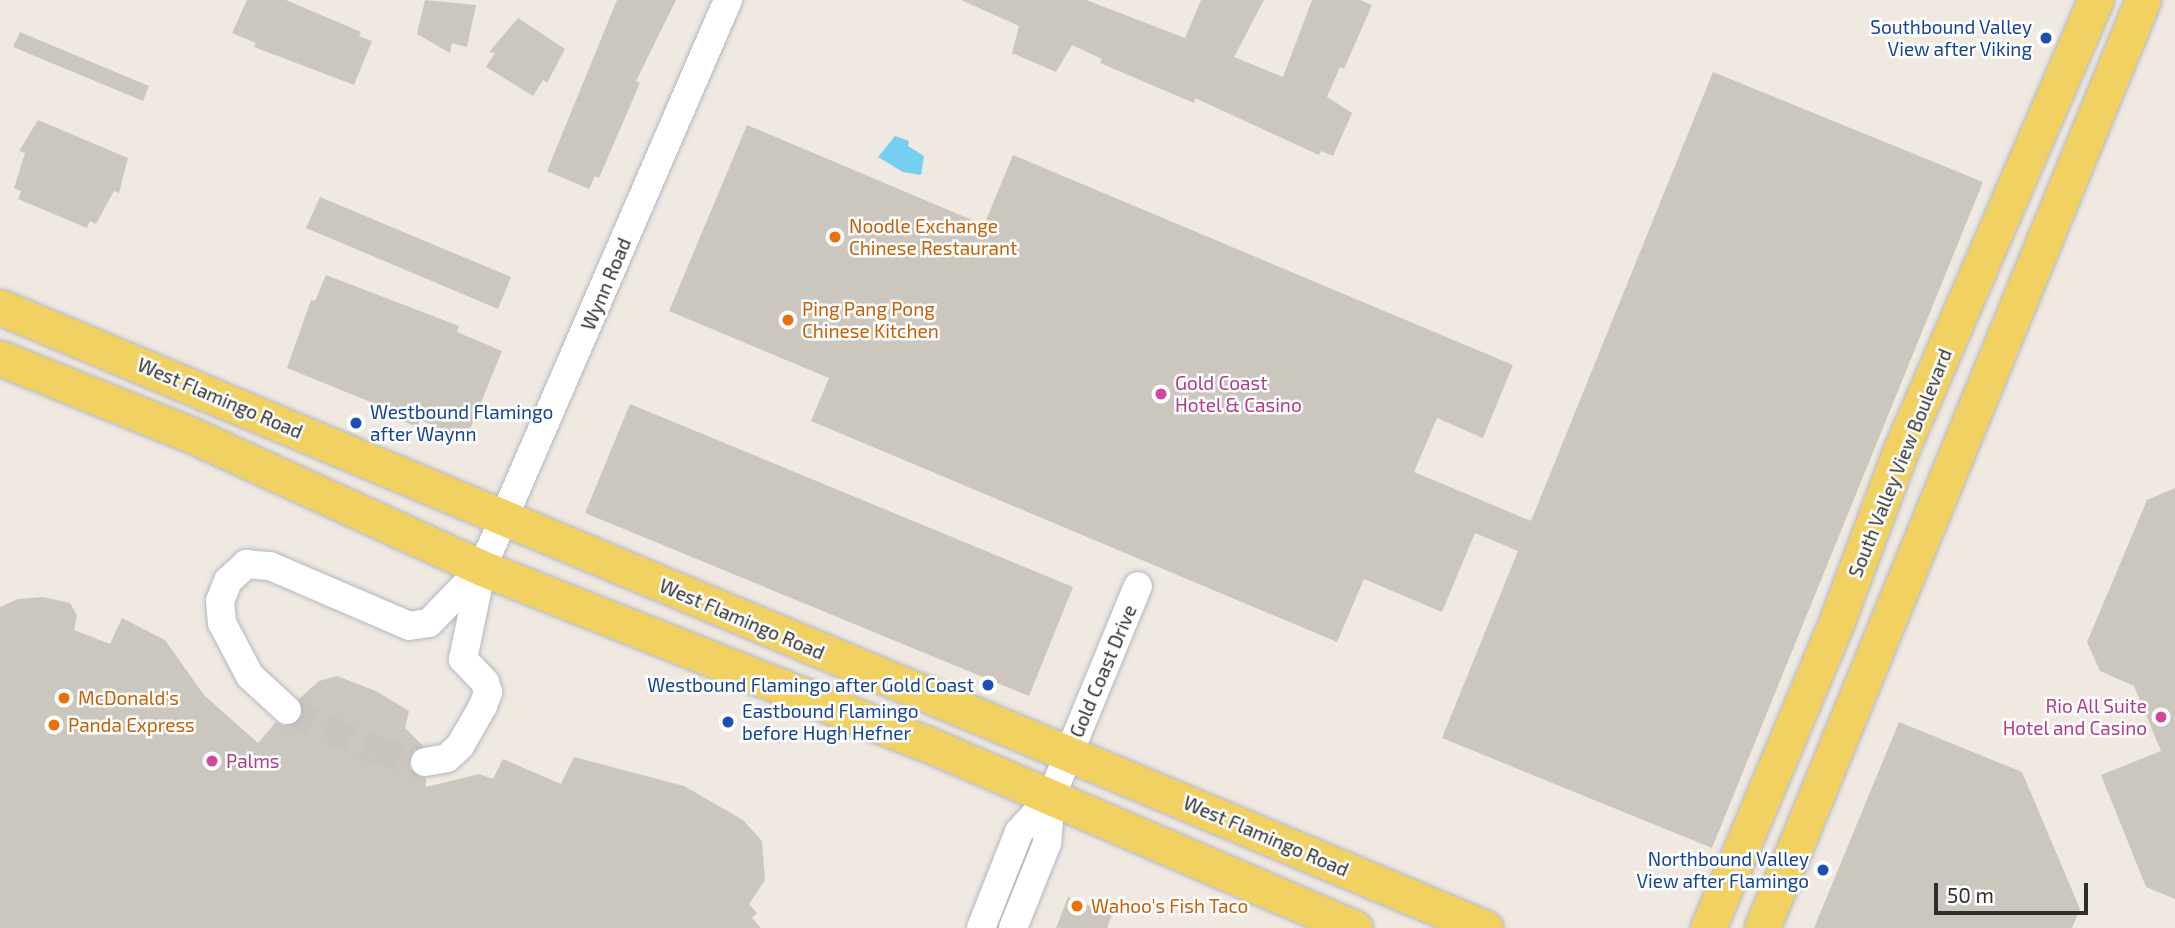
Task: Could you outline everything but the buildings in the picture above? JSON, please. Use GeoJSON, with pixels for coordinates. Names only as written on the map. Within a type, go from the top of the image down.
{"type":"FeatureCollection","features":[{"type":"Feature","properties":{"kind":"main road","name":"South Valley View Boulevard"},"geometry":{"type":"LineString","coordinates":[[1708,928],[1838,618],[1900,452],[2022,176],[2096,0]]}},
{"type":"Feature","properties":{"kind":"main road"},"geometry":{"type":"LineString","coordinates":[[1762,928],[2143,0]]}},
{"type":"Feature","properties":{"kind":"main road"},"geometry":{"type":"LineString","coordinates":[[2022,176],[2063,194]]}},
{"type":"Feature","properties":{"kind":"main road","name":"West Flamingo Road"},"geometry":{"type":"LineString","coordinates":[[0,307],[1485,928]]}},
{"type":"Feature","properties":{"kind":"main road"},"geometry":{"type":"LineString","coordinates":[[0,332],[65,334]]}},
{"type":"Feature","properties":{"kind":"main road"},"geometry":{"type":"LineString","coordinates":[[0,358],[187,433],[482,568],[1052,797],[1355,928]]}},
{"type":"Feature","properties":{"kind":"street","name":"Wynn Road"},"geometry":{"type":"LineString","coordinates":[[482,568],[728,0]]}},
{"type":"Feature","properties":{"kind":"street"},"geometry":{"type":"LineString","coordinates":[[287,710],[250,676],[222,623],[220,601],[228,581],[246,565],[270,566],[409,626],[429,624],[482,568]]}},
{"type":"Feature","properties":{"kind":"street"},"geometry":{"type":"LineString","coordinates":[[425,762],[447,758],[460,746],[488,692],[485,682],[463,659],[482,568]]}},
{"type":"Feature","properties":{"kind":"street","name":"Gold Coast Drive"},"geometry":{"type":"LineString","coordinates":[[1052,797],[1138,586]]}},
{"type":"Feature","properties":{"kind":"street"},"geometry":{"type":"LineString","coordinates":[[981,928],[1019,832],[1052,797]]}},
{"type":"Feature","properties":{"kind":"street"},"geometry":{"type":"LineString","coordinates":[[1013,928],[1047,843],[1052,797]]}},
{"type":"Feature","properties":{"kind":"water"},"geometry":{"type":"Polygon","coordinates":[[[895,136],[909,141],[908,146],[924,156],[921,175],[903,172],[878,157],[895,136]]]}},
{"type":"Feature","properties":{"kind":"tunnel"},"geometry":{"type":"LineString","coordinates":[[287,710],[373,750],[425,762]]}},
{"type":"Feature","properties":{"kind":"place","name":"Southbound Valley View after Viking"},"geometry":{"type":"Point","coordinates":[2046,38]}},
{"type":"Feature","properties":{"kind":"place","name":"Noodle Exchange Chinese Restaurant"},"geometry":{"type":"Point","coordinates":[835,237]}},
{"type":"Feature","properties":{"kind":"place","name":"Ping Pang Pong Chinese Kitchen"},"geometry":{"type":"Point","coordinates":[788,320]}},
{"type":"Feature","properties":{"kind":"place","name":"Gold Coast Hotel & Casino"},"geometry":{"type":"Point","coordinates":[1161,394]}},
{"type":"Feature","properties":{"kind":"place","name":"Westbound Flamingo after Waynn"},"geometry":{"type":"Point","coordinates":[356,423]}},
{"type":"Feature","properties":{"kind":"place","name":"Westbound Flamingo after Gold Coast"},"geometry":{"type":"Point","coordinates":[988,685]}},
{"type":"Feature","properties":{"kind":"place","name":"McDonald's"},"geometry":{"type":"Point","coordinates":[64,698]}},
{"type":"Feature","properties":{"kind":"place","name":"Rio All Suite Hotel and Casino"},"geometry":{"type":"Point","coordinates":[2161,717]}},
{"type":"Feature","properties":{"kind":"place","name":"Eastbound Flamingo before Hugh Hefner"},"geometry":{"type":"Point","coordinates":[728,722]}},
{"type":"Feature","properties":{"kind":"place","name":"Panda Express"},"geometry":{"type":"Point","coordinates":[54,725]}},
{"type":"Feature","properties":{"kind":"place","name":"Palms"},"geometry":{"type":"Point","coordinates":[212,761]}},
{"type":"Feature","properties":{"kind":"place","name":"Northbound Valley View after Flamingo"},"geometry":{"type":"Point","coordinates":[1823,870]}},
{"type":"Feature","properties":{"kind":"place","name":"Wahoo's Fish Taco"},"geometry":{"type":"Point","coordinates":[1077,906]}}]}
